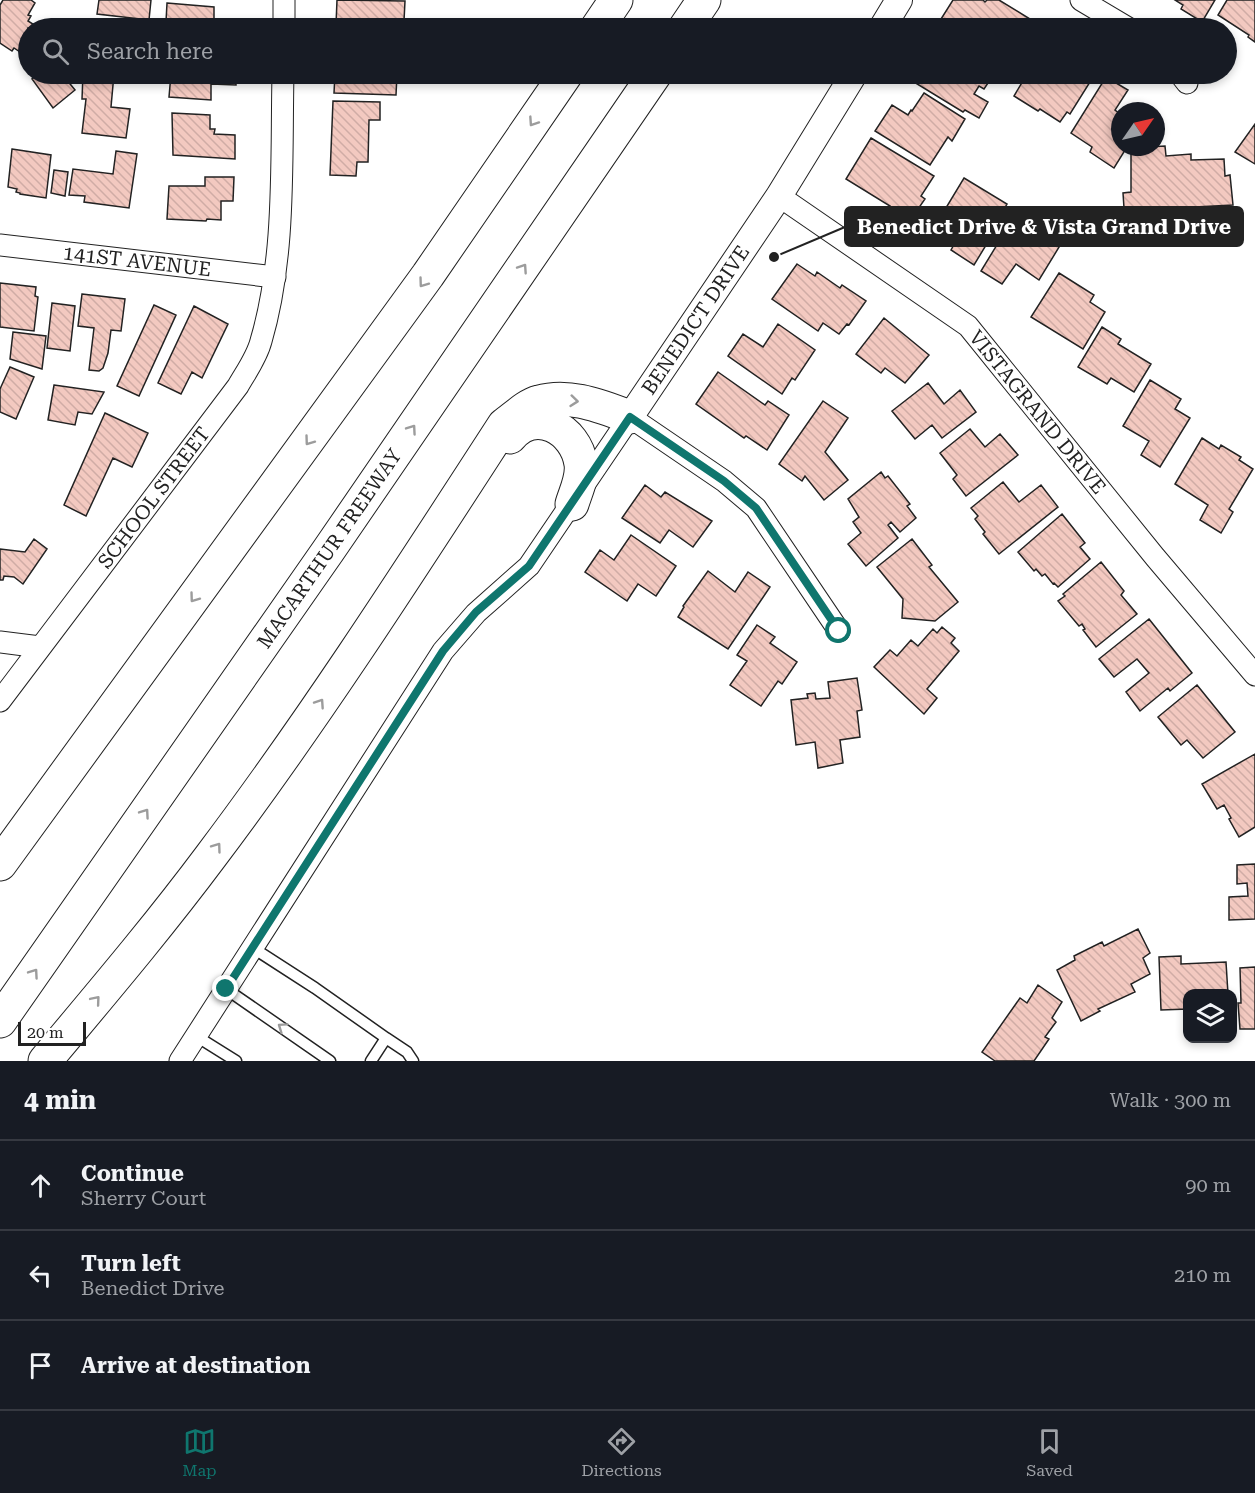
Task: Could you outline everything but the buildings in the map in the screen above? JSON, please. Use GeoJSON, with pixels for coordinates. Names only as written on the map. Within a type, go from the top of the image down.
{"type":"FeatureCollection","features":[{"type":"Feature","properties":{"kind":"highway"},"geometry":{"type":"LineString","coordinates":[[604,18],[616,0]]}},
{"type":"Feature","properties":{"kind":"highway"},"geometry":{"type":"LineString","coordinates":[[692,18],[704,0]]}},
{"type":"Feature","properties":{"kind":"highway"},"geometry":{"type":"LineString","coordinates":[[0,864],[428,275],[559,84]]}},
{"type":"Feature","properties":{"kind":"highway","name":"MACARTHUR FREEWAY"},"geometry":{"type":"LineString","coordinates":[[0,1021],[335,542],[648,84]]}},
{"type":"Feature","properties":{"kind":"highway"},"geometry":{"type":"LineString","coordinates":[[45,1061],[138,950],[211,856],[298,734],[504,425],[538,402],[559,399],[581,401],[630,417]]}},
{"type":"Feature","properties":{"kind":"highway"},"geometry":{"type":"LineString","coordinates":[[434,532],[514,432],[527,424],[544,422],[557,426],[573,441],[581,464],[580,480],[572,504]]}},
{"type":"Feature","properties":{"kind":"street"},"geometry":{"type":"LineString","coordinates":[[284,0],[284,18]]}},
{"type":"Feature","properties":{"kind":"street"},"geometry":{"type":"LineString","coordinates":[[888,18],[899,0]]}},
{"type":"Feature","properties":{"kind":"street"},"geometry":{"type":"LineString","coordinates":[[1081,0],[1111,18]]}},
{"type":"Feature","properties":{"kind":"street","name":"SCHOOL STREET"},"geometry":{"type":"LineString","coordinates":[[0,701],[238,386],[260,344],[275,277],[283,84]]}},
{"type":"Feature","properties":{"kind":"street","name":"BENEDICT DRIVE"},"geometry":{"type":"LineString","coordinates":[[180,1061],[443,651],[476,612],[529,566],[779,196],[848,84]]}},
{"type":"Feature","properties":{"kind":"street","name":"VISTAGRAND DRIVE"},"geometry":{"type":"LineString","coordinates":[[779,196],[968,326],[1155,557],[1255,675]]}},
{"type":"Feature","properties":{"kind":"street","name":"141ST AVENUE"},"geometry":{"type":"LineString","coordinates":[[0,245],[275,277]]}},
{"type":"Feature","properties":{"kind":"street"},"geometry":{"type":"LineString","coordinates":[[630,417],[724,481],[756,508],[839,631]]}},
{"type":"Feature","properties":{"kind":"street"},"geometry":{"type":"LineString","coordinates":[[0,642],[40,648]]}},
{"type":"Feature","properties":{"kind":"lane"},"geometry":{"type":"LineString","coordinates":[[253,948],[407,1052],[413,1061]]}},
{"type":"Feature","properties":{"kind":"lane"},"geometry":{"type":"LineString","coordinates":[[226,989],[330,1061]]}},
{"type":"Feature","properties":{"kind":"lane"},"geometry":{"type":"LineString","coordinates":[[196,1036],[236,1061]]}},
{"type":"Feature","properties":{"kind":"lane"},"geometry":{"type":"LineString","coordinates":[[371,1061],[386,1038]]}},
{"type":"Feature","properties":{"kind":"place","name":"Benedict Drive & Vista Grand Drive"},"geometry":{"type":"Point","coordinates":[774,257]}},
{"type":"Feature","properties":{"kind":"route"},"geometry":{"type":"LineString","coordinates":[[226,989],[443,651],[476,612],[529,566],[630,417],[724,481],[756,508],[839,631]]}}]}
